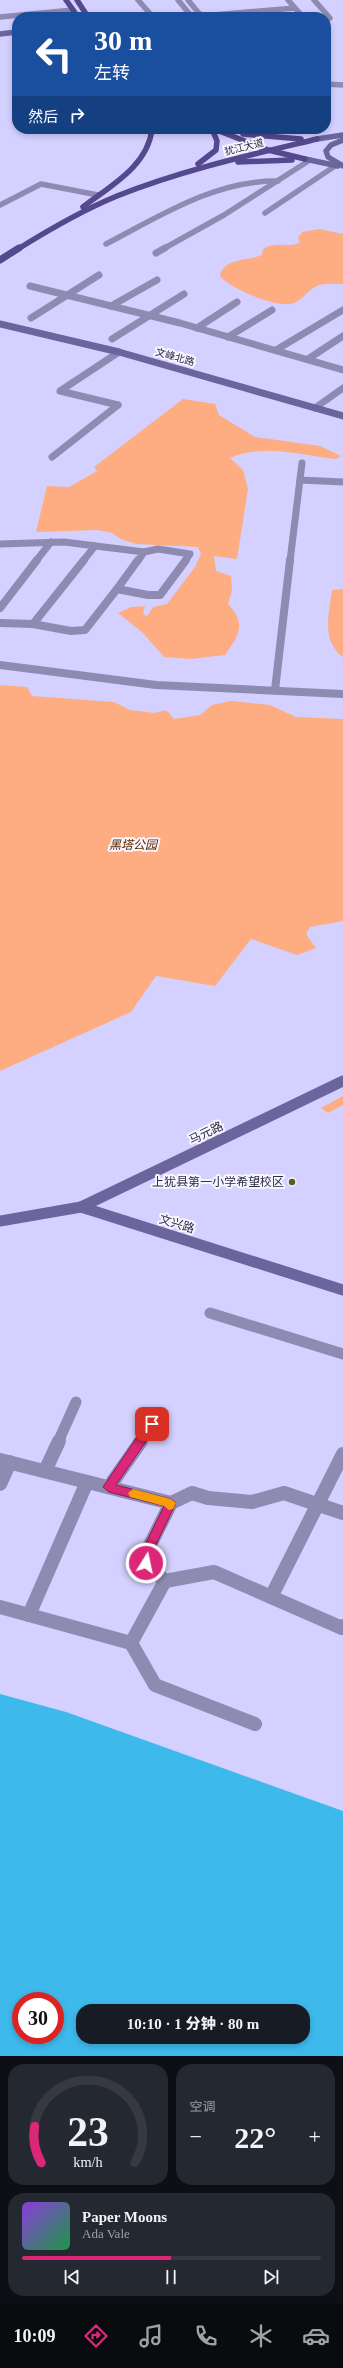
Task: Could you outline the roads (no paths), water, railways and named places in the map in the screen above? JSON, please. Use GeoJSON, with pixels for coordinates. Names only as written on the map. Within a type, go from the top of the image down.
{"type":"FeatureCollection","features":[{"type":"Feature","properties":{"kind":"main road"},"geometry":{"type":"LineString","coordinates":[[66,0],[73,10]]}},
{"type":"Feature","properties":{"kind":"main road"},"geometry":{"type":"LineString","coordinates":[[77,0],[85,12]]}},
{"type":"Feature","properties":{"kind":"main road"},"geometry":{"type":"LineString","coordinates":[[83,207],[130,170],[147,150],[151,134]]}},
{"type":"Feature","properties":{"kind":"main road"},"geometry":{"type":"LineString","coordinates":[[198,164],[215,153],[218,146],[215,134]]}},
{"type":"Feature","properties":{"kind":"main road"},"geometry":{"type":"LineString","coordinates":[[226,134],[258,147]]}},
{"type":"Feature","properties":{"kind":"main road"},"geometry":{"type":"LineString","coordinates":[[243,134],[280,138],[317,139]]}},
{"type":"Feature","properties":{"kind":"main road"},"geometry":{"type":"LineString","coordinates":[[243,134],[269,148],[307,160]]}},
{"type":"Feature","properties":{"kind":"main road","name":"犹江大道"},"geometry":{"type":"LineString","coordinates":[[0,260],[54,228],[90,209],[139,189],[269,148],[317,139]]}},
{"type":"Feature","properties":{"kind":"main road","name":"犹江大道"},"geometry":{"type":"LineString","coordinates":[[0,253],[46,226],[83,207],[130,186],[198,164],[258,147],[279,148],[317,139]]}},
{"type":"Feature","properties":{"kind":"main road"},"geometry":{"type":"LineString","coordinates":[[279,148],[307,160]]}},
{"type":"Feature","properties":{"kind":"main road"},"geometry":{"type":"LineString","coordinates":[[214,165],[244,161],[307,160]]}},
{"type":"Feature","properties":{"kind":"street"},"geometry":{"type":"LineString","coordinates":[[138,0],[149,12]]}},
{"type":"Feature","properties":{"kind":"street"},"geometry":{"type":"LineString","coordinates":[[178,0],[188,12]]}},
{"type":"Feature","properties":{"kind":"street"},"geometry":{"type":"LineString","coordinates":[[188,0],[198,12]]}},
{"type":"Feature","properties":{"kind":"street"},"geometry":{"type":"LineString","coordinates":[[288,0],[299,12]]}},
{"type":"Feature","properties":{"kind":"street"},"geometry":{"type":"LineString","coordinates":[[314,0],[325,12]]}},
{"type":"Feature","properties":{"kind":"street"},"geometry":{"type":"LineString","coordinates":[[248,12],[295,8]]}},
{"type":"Feature","properties":{"kind":"street"},"geometry":{"type":"LineString","coordinates":[[52,12],[73,10]]}},
{"type":"Feature","properties":{"kind":"street"},"geometry":{"type":"LineString","coordinates":[[0,17],[12,16]]}},
{"type":"Feature","properties":{"kind":"street"},"geometry":{"type":"LineString","coordinates":[[0,34],[12,33]]}},
{"type":"Feature","properties":{"kind":"street"},"geometry":{"type":"LineString","coordinates":[[331,80],[343,81]]}},
{"type":"Feature","properties":{"kind":"street"},"geometry":{"type":"LineString","coordinates":[[331,84],[343,85]]}},
{"type":"Feature","properties":{"kind":"street"},"geometry":{"type":"LineString","coordinates":[[317,139],[343,135]]}},
{"type":"Feature","properties":{"kind":"street"},"geometry":{"type":"LineString","coordinates":[[343,140],[331,145],[326,151],[328,157],[343,166]]}},
{"type":"Feature","properties":{"kind":"street"},"geometry":{"type":"LineString","coordinates":[[156,254],[224,215],[278,181],[307,160],[334,166],[343,166]]}},
{"type":"Feature","properties":{"kind":"street"},"geometry":{"type":"LineString","coordinates":[[265,213],[334,166]]}},
{"type":"Feature","properties":{"kind":"street"},"geometry":{"type":"LineString","coordinates":[[106,244],[184,204],[233,186],[254,181],[278,181]]}},
{"type":"Feature","properties":{"kind":"street"},"geometry":{"type":"LineString","coordinates":[[0,205],[41,184],[98,195]]}},
{"type":"Feature","properties":{"kind":"street"},"geometry":{"type":"LineString","coordinates":[[31,318],[99,275]]}},
{"type":"Feature","properties":{"kind":"street"},"geometry":{"type":"LineString","coordinates":[[111,306],[157,280]]}},
{"type":"Feature","properties":{"kind":"street"},"geometry":{"type":"LineString","coordinates":[[30,286],[149,315],[343,370]]}},
{"type":"Feature","properties":{"kind":"street"},"geometry":{"type":"LineString","coordinates":[[112,339],[184,294]]}},
{"type":"Feature","properties":{"kind":"street"},"geometry":{"type":"LineString","coordinates":[[196,328],[237,302]]}},
{"type":"Feature","properties":{"kind":"street"},"geometry":{"type":"LineString","coordinates":[[228,337],[272,310]]}},
{"type":"Feature","properties":{"kind":"street"},"geometry":{"type":"LineString","coordinates":[[276,350],[343,310]]}},
{"type":"Feature","properties":{"kind":"street","name":"文峰北路"},"geometry":{"type":"LineString","coordinates":[[0,324],[119,352],[343,416]]}},
{"type":"Feature","properties":{"kind":"street"},"geometry":{"type":"LineString","coordinates":[[308,359],[343,336]]}},
{"type":"Feature","properties":{"kind":"street"},"geometry":{"type":"LineString","coordinates":[[52,456],[118,405],[60,391],[119,352]]}},
{"type":"Feature","properties":{"kind":"street"},"geometry":{"type":"LineString","coordinates":[[315,408],[343,388]]}},
{"type":"Feature","properties":{"kind":"street"},"geometry":{"type":"LineString","coordinates":[[275,690],[302,462]]}},
{"type":"Feature","properties":{"kind":"street"},"geometry":{"type":"LineString","coordinates":[[300,480],[343,482]]}},
{"type":"Feature","properties":{"kind":"street"},"geometry":{"type":"LineString","coordinates":[[0,608],[51,542]]}},
{"type":"Feature","properties":{"kind":"street"},"geometry":{"type":"LineString","coordinates":[[0,544],[51,542],[144,552],[158,549],[190,554],[160,595],[148,595],[117,589]]}},
{"type":"Feature","properties":{"kind":"street"},"geometry":{"type":"LineString","coordinates":[[33,624],[95,546]]}},
{"type":"Feature","properties":{"kind":"street"},"geometry":{"type":"LineString","coordinates":[[0,623],[33,624],[71,631],[85,630],[144,552]]}},
{"type":"Feature","properties":{"kind":"street"},"geometry":{"type":"LineString","coordinates":[[0,665],[156,685],[343,694]]}},
{"type":"Feature","properties":{"kind":"street","name":"马元路"},"geometry":{"type":"LineString","coordinates":[[81,1207],[343,1081]]}},
{"type":"Feature","properties":{"kind":"street","name":"文兴路"},"geometry":{"type":"LineString","coordinates":[[0,1221],[81,1207],[343,1290]]}},
{"type":"Feature","properties":{"kind":"street"},"geometry":{"type":"LineString","coordinates":[[210,1312],[343,1354]]}},
{"type":"Feature","properties":{"kind":"street"},"geometry":{"type":"LineString","coordinates":[[45,1471],[76,1402]]}},
{"type":"Feature","properties":{"kind":"street"},"geometry":{"type":"LineString","coordinates":[[109,1487],[152,1424]]}},
{"type":"Feature","properties":{"kind":"street"},"geometry":{"type":"LineString","coordinates":[[271,1597],[343,1454]]}},
{"type":"Feature","properties":{"kind":"street"},"geometry":{"type":"LineString","coordinates":[[0,1484],[5,1461],[171,1503]]}},
{"type":"Feature","properties":{"kind":"street"},"geometry":{"type":"LineString","coordinates":[[29,1615],[87,1482]]}},
{"type":"Feature","properties":{"kind":"street"},"geometry":{"type":"LineString","coordinates":[[343,1513],[284,1493],[252,1502],[208,1498],[192,1493],[171,1503],[145,1555],[146,1563],[152,1571],[165,1581],[214,1572],[343,1627]]}},
{"type":"Feature","properties":{"kind":"street"},"geometry":{"type":"LineString","coordinates":[[131,1643],[165,1581]]}},
{"type":"Feature","properties":{"kind":"street"},"geometry":{"type":"LineString","coordinates":[[0,1607],[131,1643],[155,1685],[256,1724]]}},
{"type":"Feature","properties":{"kind":"water"},"geometry":{"type":"Polygon","coordinates":[[[0,1694],[66,1712],[343,1811],[343,2056],[0,2056],[0,1694]]]}},
{"type":"Feature","properties":{"kind":"place","name":"上犹县第一小学希望校区"},"geometry":{"type":"Point","coordinates":[292,1182]}},
{"type":"Feature","properties":{"kind":"park label","name":"黑塔公园"},"geometry":{"type":"Point","coordinates":[133,845]}}]}
